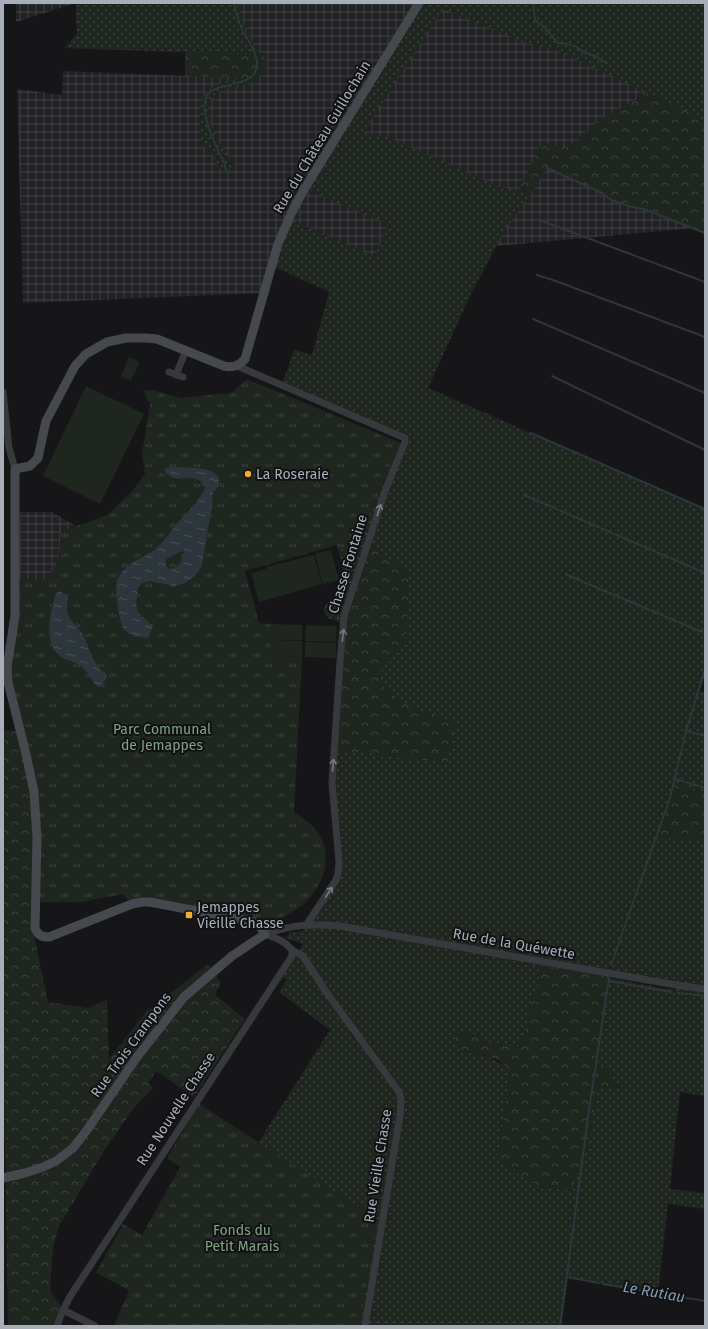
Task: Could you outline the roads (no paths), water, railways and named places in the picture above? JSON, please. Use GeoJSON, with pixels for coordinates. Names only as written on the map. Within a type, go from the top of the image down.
{"type":"FeatureCollection","features":[{"type":"Feature","properties":{"kind":"street","name":"Rue du Château Guillochain"},"geometry":{"type":"LineString","coordinates":[[237,366],[245,359],[278,244],[291,214],[419,3]]}},
{"type":"Feature","properties":{"kind":"street"},"geometry":{"type":"LineString","coordinates":[[15,469],[30,466],[38,458],[44,428],[49,414],[75,366],[86,354],[107,342],[126,338],[157,339],[224,366],[237,366]]}},
{"type":"Feature","properties":{"kind":"street"},"geometry":{"type":"LineString","coordinates":[[176,375],[186,350]]}},
{"type":"Feature","properties":{"kind":"street","name":"Chasse Fontaine"},"geometry":{"type":"LineString","coordinates":[[237,366],[405,438],[405,442],[385,491],[344,616],[332,783],[339,862],[338,873],[331,889],[307,924]]}},
{"type":"Feature","properties":{"kind":"street"},"geometry":{"type":"LineString","coordinates":[[3,392],[9,448],[15,469],[15,615],[8,661],[8,682],[34,792],[37,838],[35,928],[37,932],[40,936],[49,937],[132,904],[150,902],[254,922],[259,925],[265,934],[288,944],[292,950]]}},
{"type":"Feature","properties":{"kind":"street","name":"Rue de la Quéwette"},"geometry":{"type":"LineString","coordinates":[[265,934],[289,927],[307,924],[358,929],[654,982],[705,989]]}},
{"type":"Feature","properties":{"kind":"street","name":"Rue Trois Crampons"},"geometry":{"type":"LineString","coordinates":[[3,1178],[25,1173],[50,1164],[73,1148],[137,1057],[184,996],[232,956],[265,934]]}},
{"type":"Feature","properties":{"kind":"street","name":"Rue Nouvelle Chasse"},"geometry":{"type":"LineString","coordinates":[[57,1326],[70,1295],[292,956],[292,950]]}},
{"type":"Feature","properties":{"kind":"street","name":"Rue Vieille Chasse"},"geometry":{"type":"LineString","coordinates":[[292,950],[303,956],[324,989],[399,1092],[401,1099],[399,1124],[365,1326]]}},
{"type":"Feature","properties":{"kind":"street"},"geometry":{"type":"LineString","coordinates":[[63,1310],[95,1326]]}},
{"type":"Feature","properties":{"kind":"water"},"geometry":{"type":"Polygon","coordinates":[[[169,467],[205,469],[216,475],[219,479],[219,483],[217,489],[213,491],[212,506],[202,565],[195,576],[185,583],[174,586],[150,581],[142,583],[138,588],[136,604],[138,612],[153,626],[148,638],[130,634],[125,630],[119,614],[116,584],[117,580],[127,567],[161,544],[196,502],[206,487],[203,486],[201,481],[190,478],[172,477],[164,470],[169,467]],[[182,551],[169,557],[166,560],[166,566],[170,569],[177,567],[182,561],[181,558],[184,553],[182,551]]]}},
{"type":"Feature","properties":{"kind":"water"},"geometry":{"type":"Polygon","coordinates":[[[60,591],[68,597],[68,615],[83,635],[97,666],[105,672],[107,677],[101,687],[96,686],[88,673],[82,667],[61,657],[55,651],[52,644],[50,636],[50,618],[56,593],[60,591]]]}},
{"type":"Feature","properties":{"kind":"waterway"},"geometry":{"type":"LineString","coordinates":[[226,171],[225,165],[206,119],[205,100],[209,93],[215,89],[250,78],[254,74],[257,66],[256,55],[241,26],[234,3]]}},
{"type":"Feature","properties":{"kind":"waterway"},"geometry":{"type":"LineString","coordinates":[[533,3],[535,20],[545,28],[558,43],[574,46],[607,63]]}},
{"type":"Feature","properties":{"kind":"waterway"},"geometry":{"type":"LineString","coordinates":[[547,168],[602,193],[611,200],[632,207],[644,209],[705,233]]}},
{"type":"Feature","properties":{"kind":"waterway"},"geometry":{"type":"LineString","coordinates":[[542,221],[705,282]]}},
{"type":"Feature","properties":{"kind":"waterway"},"geometry":{"type":"LineString","coordinates":[[537,275],[705,337]]}},
{"type":"Feature","properties":{"kind":"waterway"},"geometry":{"type":"LineString","coordinates":[[533,319],[705,393]]}},
{"type":"Feature","properties":{"kind":"waterway"},"geometry":{"type":"LineString","coordinates":[[552,376],[705,450]]}},
{"type":"Feature","properties":{"kind":"waterway"},"geometry":{"type":"LineString","coordinates":[[531,433],[705,509]]}},
{"type":"Feature","properties":{"kind":"waterway"},"geometry":{"type":"LineString","coordinates":[[524,495],[705,573]]}},
{"type":"Feature","properties":{"kind":"waterway"},"geometry":{"type":"LineString","coordinates":[[567,575],[702,632]]}},
{"type":"Feature","properties":{"kind":"waterway"},"geometry":{"type":"LineString","coordinates":[[611,965],[670,798],[686,731],[705,670]]}},
{"type":"Feature","properties":{"kind":"waterway"},"geometry":{"type":"LineString","coordinates":[[686,731],[705,736]]}},
{"type":"Feature","properties":{"kind":"waterway"},"geometry":{"type":"LineString","coordinates":[[676,779],[705,788]]}},
{"type":"Feature","properties":{"kind":"waterway"},"geometry":{"type":"LineString","coordinates":[[560,1326],[589,1110],[609,978]]}},
{"type":"Feature","properties":{"kind":"waterway"},"geometry":{"type":"LineString","coordinates":[[609,981],[671,992]]}},
{"type":"Feature","properties":{"kind":"waterway"},"geometry":{"type":"LineString","coordinates":[[678,993],[705,996]]}},
{"type":"Feature","properties":{"kind":"waterway","name":"Le Rutiau"},"geometry":{"type":"LineString","coordinates":[[567,1277],[599,1283]]}},
{"type":"Feature","properties":{"kind":"waterway","name":"Le Rutiau"},"geometry":{"type":"LineString","coordinates":[[603,1284],[705,1301]]}},
{"type":"Feature","properties":{"kind":"place","name":"La Roseraie"},"geometry":{"type":"Point","coordinates":[248,474]}},
{"type":"Feature","properties":{"kind":"place","name":"Jemappes Vieille Chasse"},"geometry":{"type":"Point","coordinates":[189,915]}},
{"type":"Feature","properties":{"kind":"park label","name":"Parc Communal de Jemappes"},"geometry":{"type":"Point","coordinates":[162,738]}},
{"type":"Feature","properties":{"kind":"park label","name":"Fonds du Petit Marais"},"geometry":{"type":"Point","coordinates":[242,1238]}}]}
